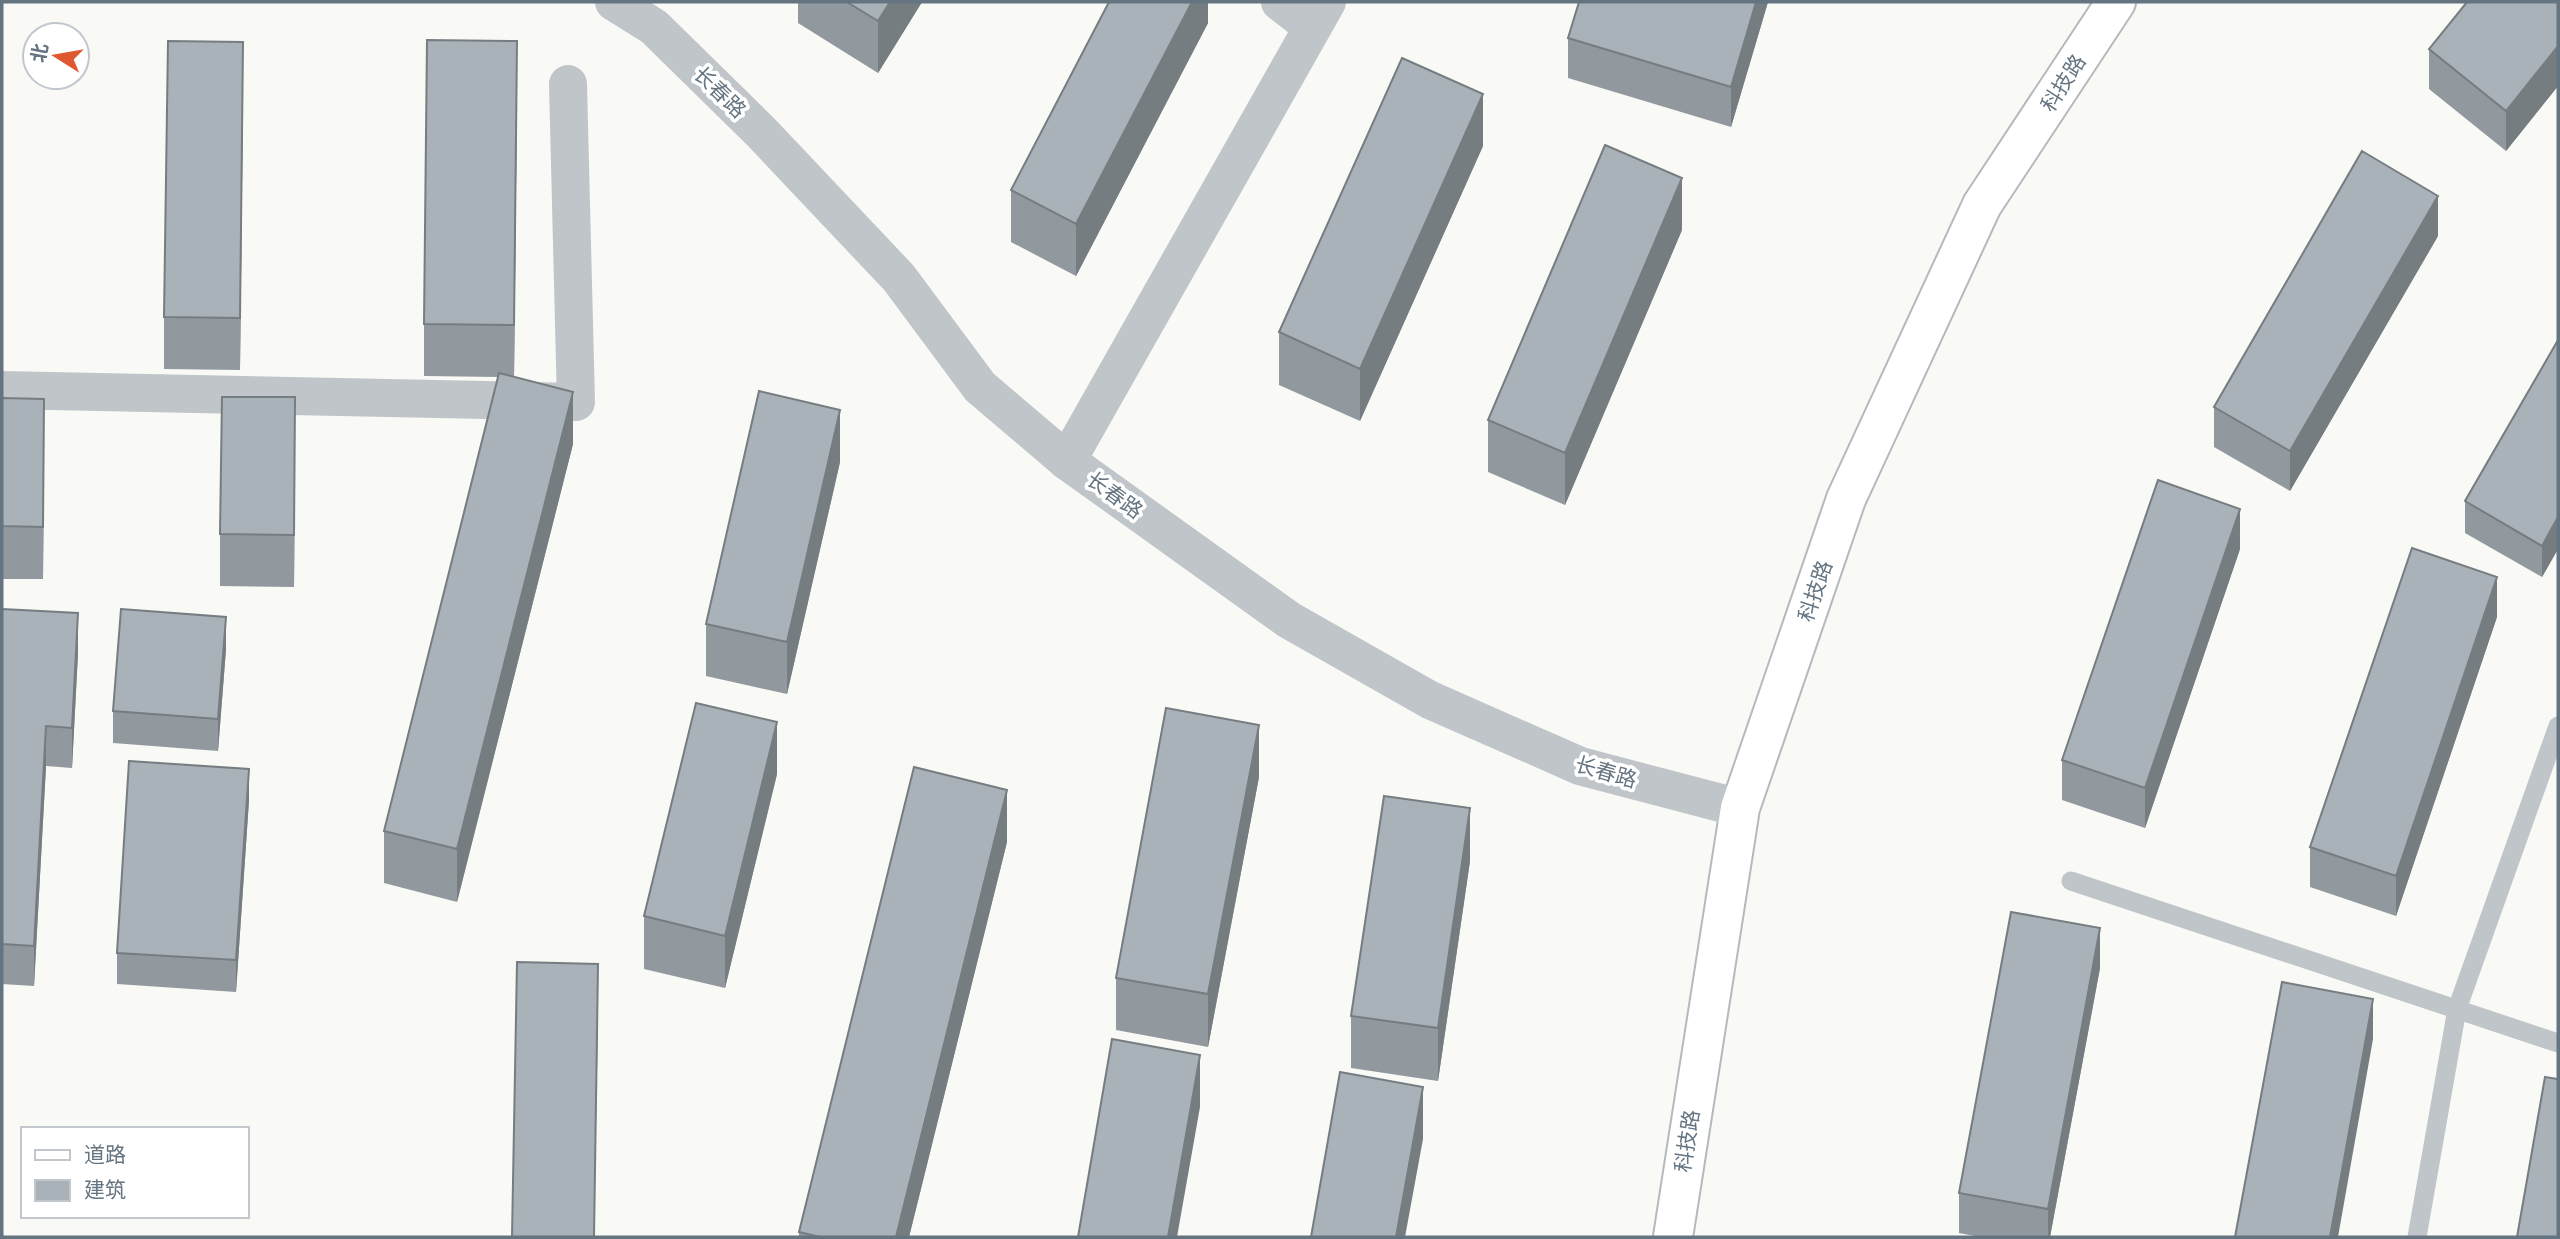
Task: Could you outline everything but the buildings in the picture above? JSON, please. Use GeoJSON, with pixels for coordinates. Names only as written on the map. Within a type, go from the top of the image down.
{"type":"FeatureCollection","features":[{"type":"Feature","properties":{"kind":"main road","name":"科技路"},"geometry":{"type":"LineString","coordinates":[[1673,1237],[1740,808],[1846,499],[1982,205],[2116,2]]}},
{"type":"Feature","properties":{"kind":"street","name":"长春路"},"geometry":{"type":"LineString","coordinates":[[614,2],[654,27],[762,133],[899,278],[980,387],[1067,461],[1289,620],[1430,699],[1580,766],[1740,808]]}},
{"type":"Feature","properties":{"kind":"street"},"geometry":{"type":"LineString","coordinates":[[1067,461],[1319,14],[1280,2]]}},
{"type":"Feature","properties":{"kind":"street"},"geometry":{"type":"LineString","coordinates":[[2,390],[576,402],[568,84]]}},
{"type":"Feature","properties":{"kind":"lane"},"geometry":{"type":"LineString","coordinates":[[2417,1237],[2457,1009],[2558,726]]}},
{"type":"Feature","properties":{"kind":"lane"},"geometry":{"type":"LineString","coordinates":[[2071,881],[2558,1042]]}}]}
